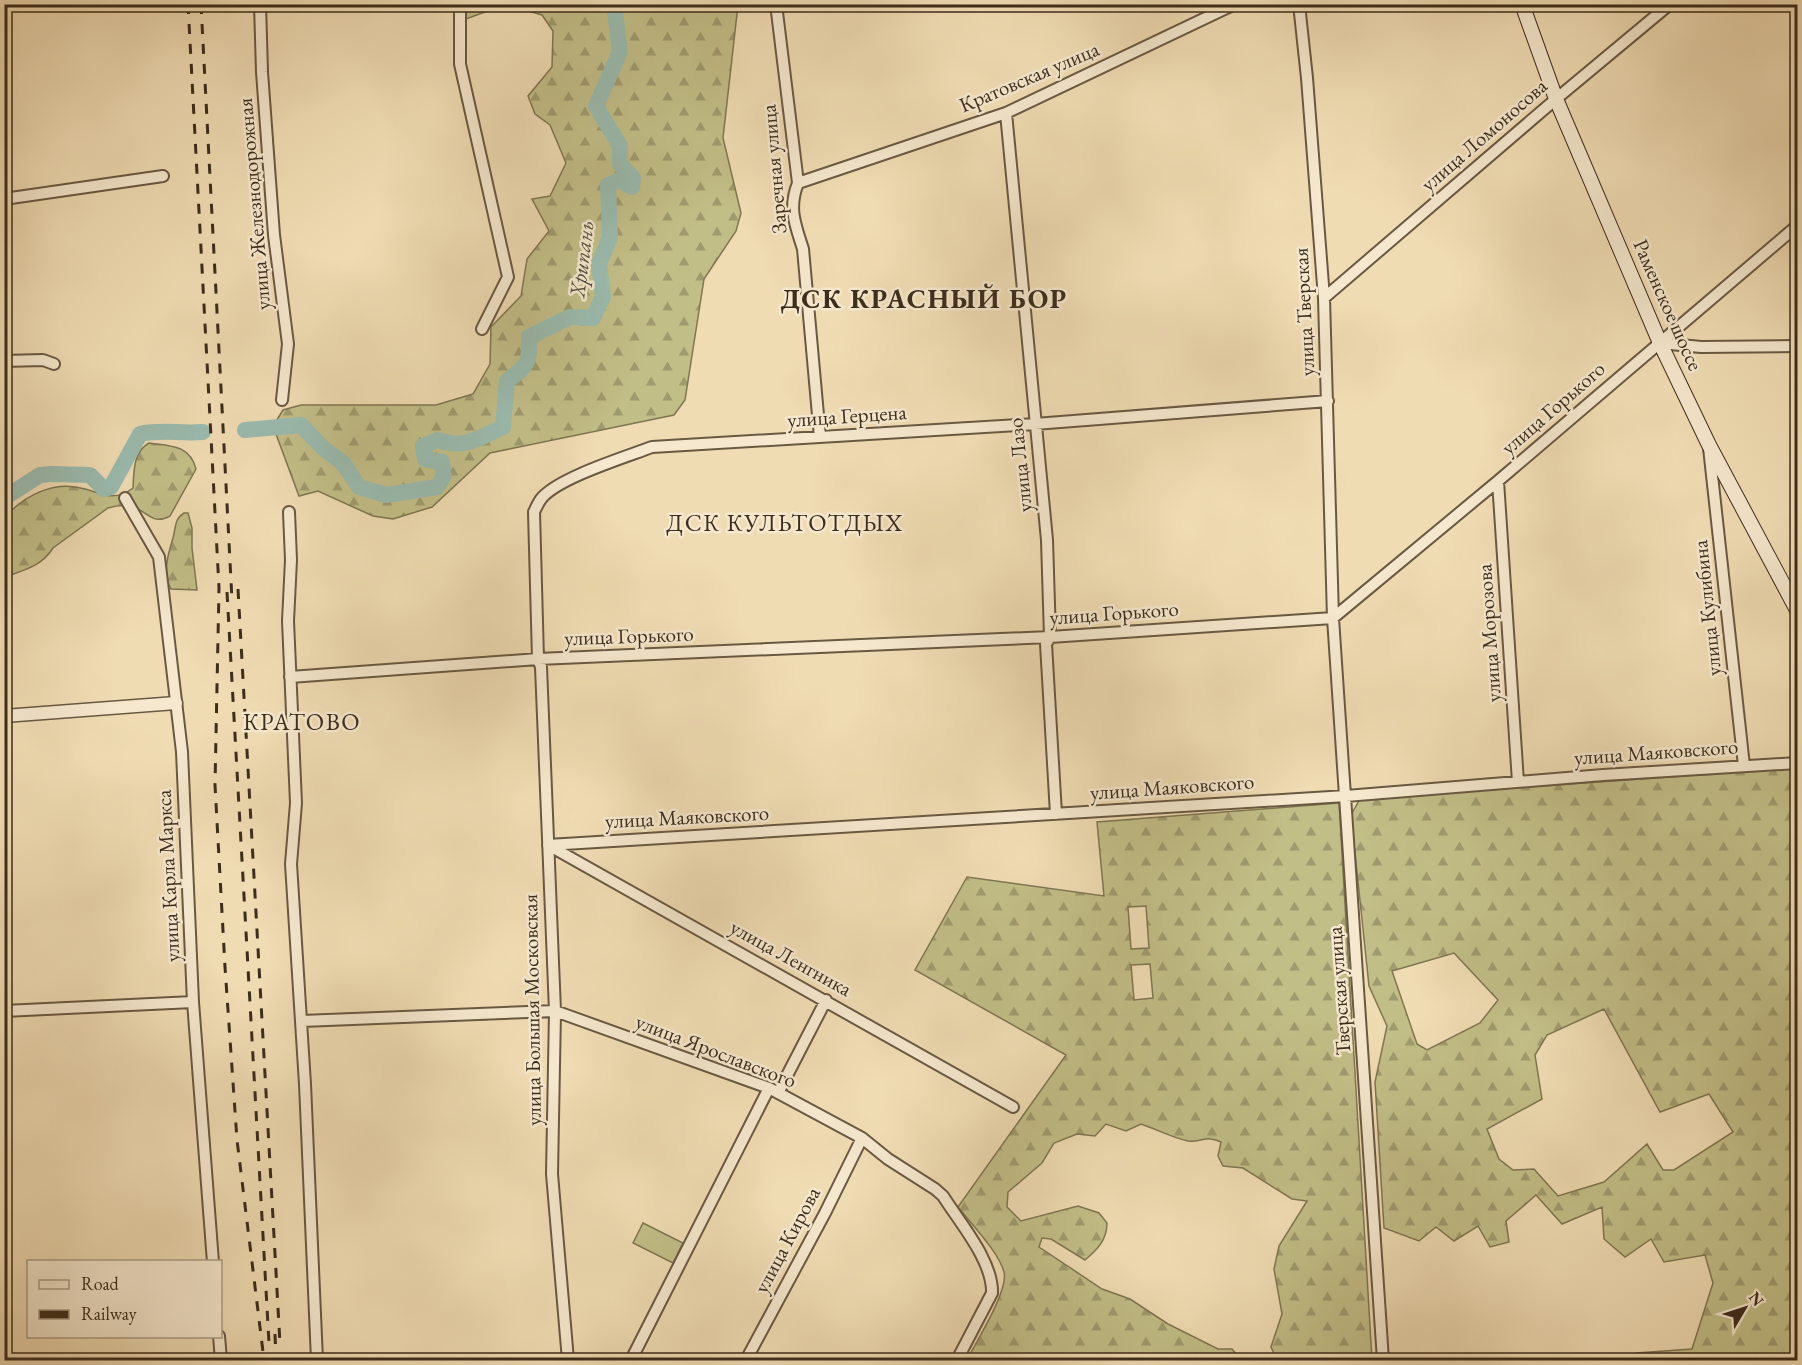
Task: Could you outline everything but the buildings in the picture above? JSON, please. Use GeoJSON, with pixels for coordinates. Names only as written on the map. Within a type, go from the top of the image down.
{"type":"FeatureCollection","features":[{"type":"Feature","properties":{"kind":"main road","name":"Раменское шоссе"},"geometry":{"type":"LineString","coordinates":[[1522,4],[1556,99],[1660,343],[1709,445],[1797,612]]}},
{"type":"Feature","properties":{"kind":"street","name":"улица Железнодорожная"},"geometry":{"type":"LineString","coordinates":[[260,4],[262,72],[274,235],[288,344],[282,400]]}},
{"type":"Feature","properties":{"kind":"street"},"geometry":{"type":"LineString","coordinates":[[460,4],[460,64],[508,277],[482,329]]}},
{"type":"Feature","properties":{"kind":"street","name":"Заречная улица"},"geometry":{"type":"LineString","coordinates":[[776,4],[798,183],[792,198],[794,222],[803,249],[820,437]]}},
{"type":"Feature","properties":{"kind":"street","name":"Кратовская улица"},"geometry":{"type":"LineString","coordinates":[[798,183],[1006,112],[1235,4]]}},
{"type":"Feature","properties":{"kind":"street","name":"улица Тверская"},"geometry":{"type":"LineString","coordinates":[[1299,4],[1324,298],[1333,618]]}},
{"type":"Feature","properties":{"kind":"street","name":"улица Ломоносова"},"geometry":{"type":"LineString","coordinates":[[1324,298],[1670,4]]}},
{"type":"Feature","properties":{"kind":"street","name":"улица Лазо"},"geometry":{"type":"LineString","coordinates":[[1006,112],[1047,540],[1050,637],[1046,644],[1056,814]]}},
{"type":"Feature","properties":{"kind":"street"},"geometry":{"type":"LineString","coordinates":[[4,199],[163,177]]}},
{"type":"Feature","properties":{"kind":"street","name":"улица Горького"},"geometry":{"type":"LineString","coordinates":[[290,677],[538,659],[1050,637],[1333,618],[1498,481],[1797,225]]}},
{"type":"Feature","properties":{"kind":"street"},"geometry":{"type":"LineString","coordinates":[[1660,343],[1701,347],[1797,346]]}},
{"type":"Feature","properties":{"kind":"street"},"geometry":{"type":"LineString","coordinates":[[4,361],[43,360],[54,364]]}},
{"type":"Feature","properties":{"kind":"street","name":"улица Герцена"},"geometry":{"type":"LineString","coordinates":[[538,659],[534,512],[541,498],[558,486],[594,469],[652,447],[1035,424],[1328,401]]}},
{"type":"Feature","properties":{"kind":"street","name":"улица Кулибина"},"geometry":{"type":"LineString","coordinates":[[1709,445],[1743,766]]}},
{"type":"Feature","properties":{"kind":"street","name":"улица Морозова"},"geometry":{"type":"LineString","coordinates":[[1498,481],[1518,782]]}},
{"type":"Feature","properties":{"kind":"street","name":"улица Карла Маркса"},"geometry":{"type":"LineString","coordinates":[[125,498],[159,557],[182,752],[193,1002],[213,1260]]}},
{"type":"Feature","properties":{"kind":"street"},"geometry":{"type":"LineString","coordinates":[[289,512],[291,560],[288,621],[296,803],[291,864],[302,1021],[317,1360]]}},
{"type":"Feature","properties":{"kind":"street","name":"Тверская улица"},"geometry":{"type":"LineString","coordinates":[[1333,618],[1383,1360]]}},
{"type":"Feature","properties":{"kind":"street","name":"улица Большая Московская"},"geometry":{"type":"LineString","coordinates":[[538,659],[541,667],[555,1011],[552,1174],[568,1360]]}},
{"type":"Feature","properties":{"kind":"street"},"geometry":{"type":"LineString","coordinates":[[4,716],[176,703]]}},
{"type":"Feature","properties":{"kind":"street","name":"улица Маяковского"},"geometry":{"type":"LineString","coordinates":[[548,845],[1346,796],[1797,763]]}},
{"type":"Feature","properties":{"kind":"street","name":"улица Ленгника"},"geometry":{"type":"LineString","coordinates":[[548,845],[1013,1107]]}},
{"type":"Feature","properties":{"kind":"street"},"geometry":{"type":"LineString","coordinates":[[631,1360],[773,1091],[826,1000]]}},
{"type":"Feature","properties":{"kind":"street"},"geometry":{"type":"LineString","coordinates":[[4,1011],[193,1002]]}},
{"type":"Feature","properties":{"kind":"street","name":"улица Ярославского"},"geometry":{"type":"LineString","coordinates":[[302,1021],[555,1011],[773,1091],[862,1138],[888,1159],[943,1196],[985,1261],[990,1275],[992,1293],[957,1360]]}},
{"type":"Feature","properties":{"kind":"street","name":"улица Кирова"},"geometry":{"type":"LineString","coordinates":[[746,1360],[825,1213],[862,1138]]}},
{"type":"Feature","properties":{"kind":"street"},"geometry":{"type":"LineString","coordinates":[[219,1338],[221,1360]]}},
{"type":"Feature","properties":{"kind":"green space"},"geometry":{"type":"Polygon","coordinates":[[[466,4],[504,5],[466,19],[466,4]]]}},
{"type":"Feature","properties":{"kind":"green space"},"geometry":{"type":"Polygon","coordinates":[[[508,5],[738,5],[723,138],[741,213],[736,231],[704,279],[685,400],[674,415],[490,453],[432,507],[393,519],[373,516],[318,491],[299,496],[273,426],[283,410],[301,405],[436,405],[473,394],[490,364],[491,327],[521,296],[527,259],[549,231],[532,199],[550,196],[566,163],[550,125],[535,114],[528,96],[552,67],[553,31],[542,15],[508,5]]]}},
{"type":"Feature","properties":{"kind":"green space"},"geometry":{"type":"Polygon","coordinates":[[[149,443],[172,446],[184,451],[193,461],[196,469],[170,516],[157,519],[131,506],[108,508],[53,548],[44,559],[5,577],[5,517],[13,509],[41,491],[62,486],[85,489],[109,496],[127,492],[133,488],[137,457],[149,443]]]}},
{"type":"Feature","properties":{"kind":"green space"},"geometry":{"type":"Polygon","coordinates":[[[188,513],[192,528],[197,590],[171,589],[168,583],[166,570],[168,557],[178,518],[188,513]]]}},
{"type":"Feature","properties":{"kind":"green space"},"geometry":{"type":"Polygon","coordinates":[[[1797,768],[1797,1360],[1632,1360],[1636,1353],[1692,1349],[1713,1283],[1705,1255],[1664,1262],[1651,1239],[1625,1257],[1604,1239],[1602,1207],[1562,1224],[1536,1195],[1506,1221],[1509,1242],[1490,1247],[1478,1226],[1454,1241],[1436,1227],[1419,1241],[1384,1228],[1375,1082],[1387,1026],[1369,986],[1351,815],[1360,799],[1797,768]],[[1454,953],[1392,971],[1417,1044],[1427,1050],[1480,1023],[1498,1000],[1454,953]],[[1604,1009],[1547,1035],[1535,1055],[1542,1099],[1487,1129],[1499,1159],[1513,1170],[1534,1169],[1558,1196],[1604,1182],[1647,1144],[1663,1170],[1674,1170],[1733,1132],[1709,1094],[1660,1112],[1604,1009]]]}},
{"type":"Feature","properties":{"kind":"green space"},"geometry":{"type":"Polygon","coordinates":[[[1339,803],[1372,1360],[1277,1360],[1271,1347],[1282,1314],[1274,1269],[1279,1246],[1307,1201],[1292,1199],[1243,1168],[1223,1166],[1218,1156],[1221,1142],[1216,1140],[1188,1141],[1141,1124],[1126,1131],[1106,1124],[1095,1136],[1077,1134],[1054,1143],[1042,1163],[1008,1192],[1007,1207],[1021,1221],[1078,1206],[1099,1213],[1107,1223],[1107,1229],[1103,1240],[1085,1260],[1051,1239],[1042,1238],[1039,1247],[1102,1289],[1130,1299],[1168,1324],[1218,1349],[1232,1349],[1241,1360],[967,1360],[997,1303],[1002,1291],[1004,1272],[990,1247],[958,1207],[1066,1055],[915,970],[967,877],[1104,896],[1097,822],[1339,803]],[[1146,906],[1128,907],[1131,949],[1149,948],[1146,906]],[[1150,964],[1131,965],[1134,1000],[1153,998],[1150,964]]]}},
{"type":"Feature","properties":{"kind":"green space"},"geometry":{"type":"Polygon","coordinates":[[[643,1223],[683,1243],[673,1263],[633,1243],[643,1223]]]}},
{"type":"Feature","properties":{"kind":"waterway","name":"Хрипань"},"geometry":{"type":"LineString","coordinates":[[245,430],[301,425],[323,448],[343,463],[359,487],[386,495],[437,487],[444,476],[442,462],[425,459],[423,446],[437,440],[447,443],[464,443],[503,427],[507,381],[526,363],[529,353],[529,337],[570,317],[593,318],[603,297],[599,264],[610,237],[608,185],[619,180],[632,187],[633,178],[620,164],[620,146],[596,106],[620,52],[614,4]]}},
{"type":"Feature","properties":{"kind":"waterway","name":"Хрипань"},"geometry":{"type":"LineString","coordinates":[[4,498],[40,475],[90,475],[104,489],[111,487],[140,434],[203,432]]}},
{"type":"Feature","properties":{"kind":"railway"},"geometry":{"type":"LineString","coordinates":[[188,4],[219,588],[215,785],[225,967],[237,1140],[264,1360]]}},
{"type":"Feature","properties":{"kind":"railway"},"geometry":{"type":"LineString","coordinates":[[201,4],[232,600]]}},
{"type":"Feature","properties":{"kind":"railway"},"geometry":{"type":"LineString","coordinates":[[238,589],[280,1344]]}},
{"type":"Feature","properties":{"kind":"railway"},"geometry":{"type":"LineString","coordinates":[[227,592],[269,1343]]}},
{"type":"Feature","properties":{"kind":"railway"},"geometry":{"type":"LineString","coordinates":[[275,1334],[276,1360]]}},
{"type":"Feature","properties":{"kind":"district","name":"ДСК КРАСНЫЙ БОР"},"geometry":{"type":"Point","coordinates":[924,299]}},
{"type":"Feature","properties":{"kind":"district","name":"ДСК КУЛЬТОТДЫХ"},"geometry":{"type":"Point","coordinates":[785,523]}},
{"type":"Feature","properties":{"kind":"district","name":"КРАТОВО"},"geometry":{"type":"Point","coordinates":[302,722]}}]}
